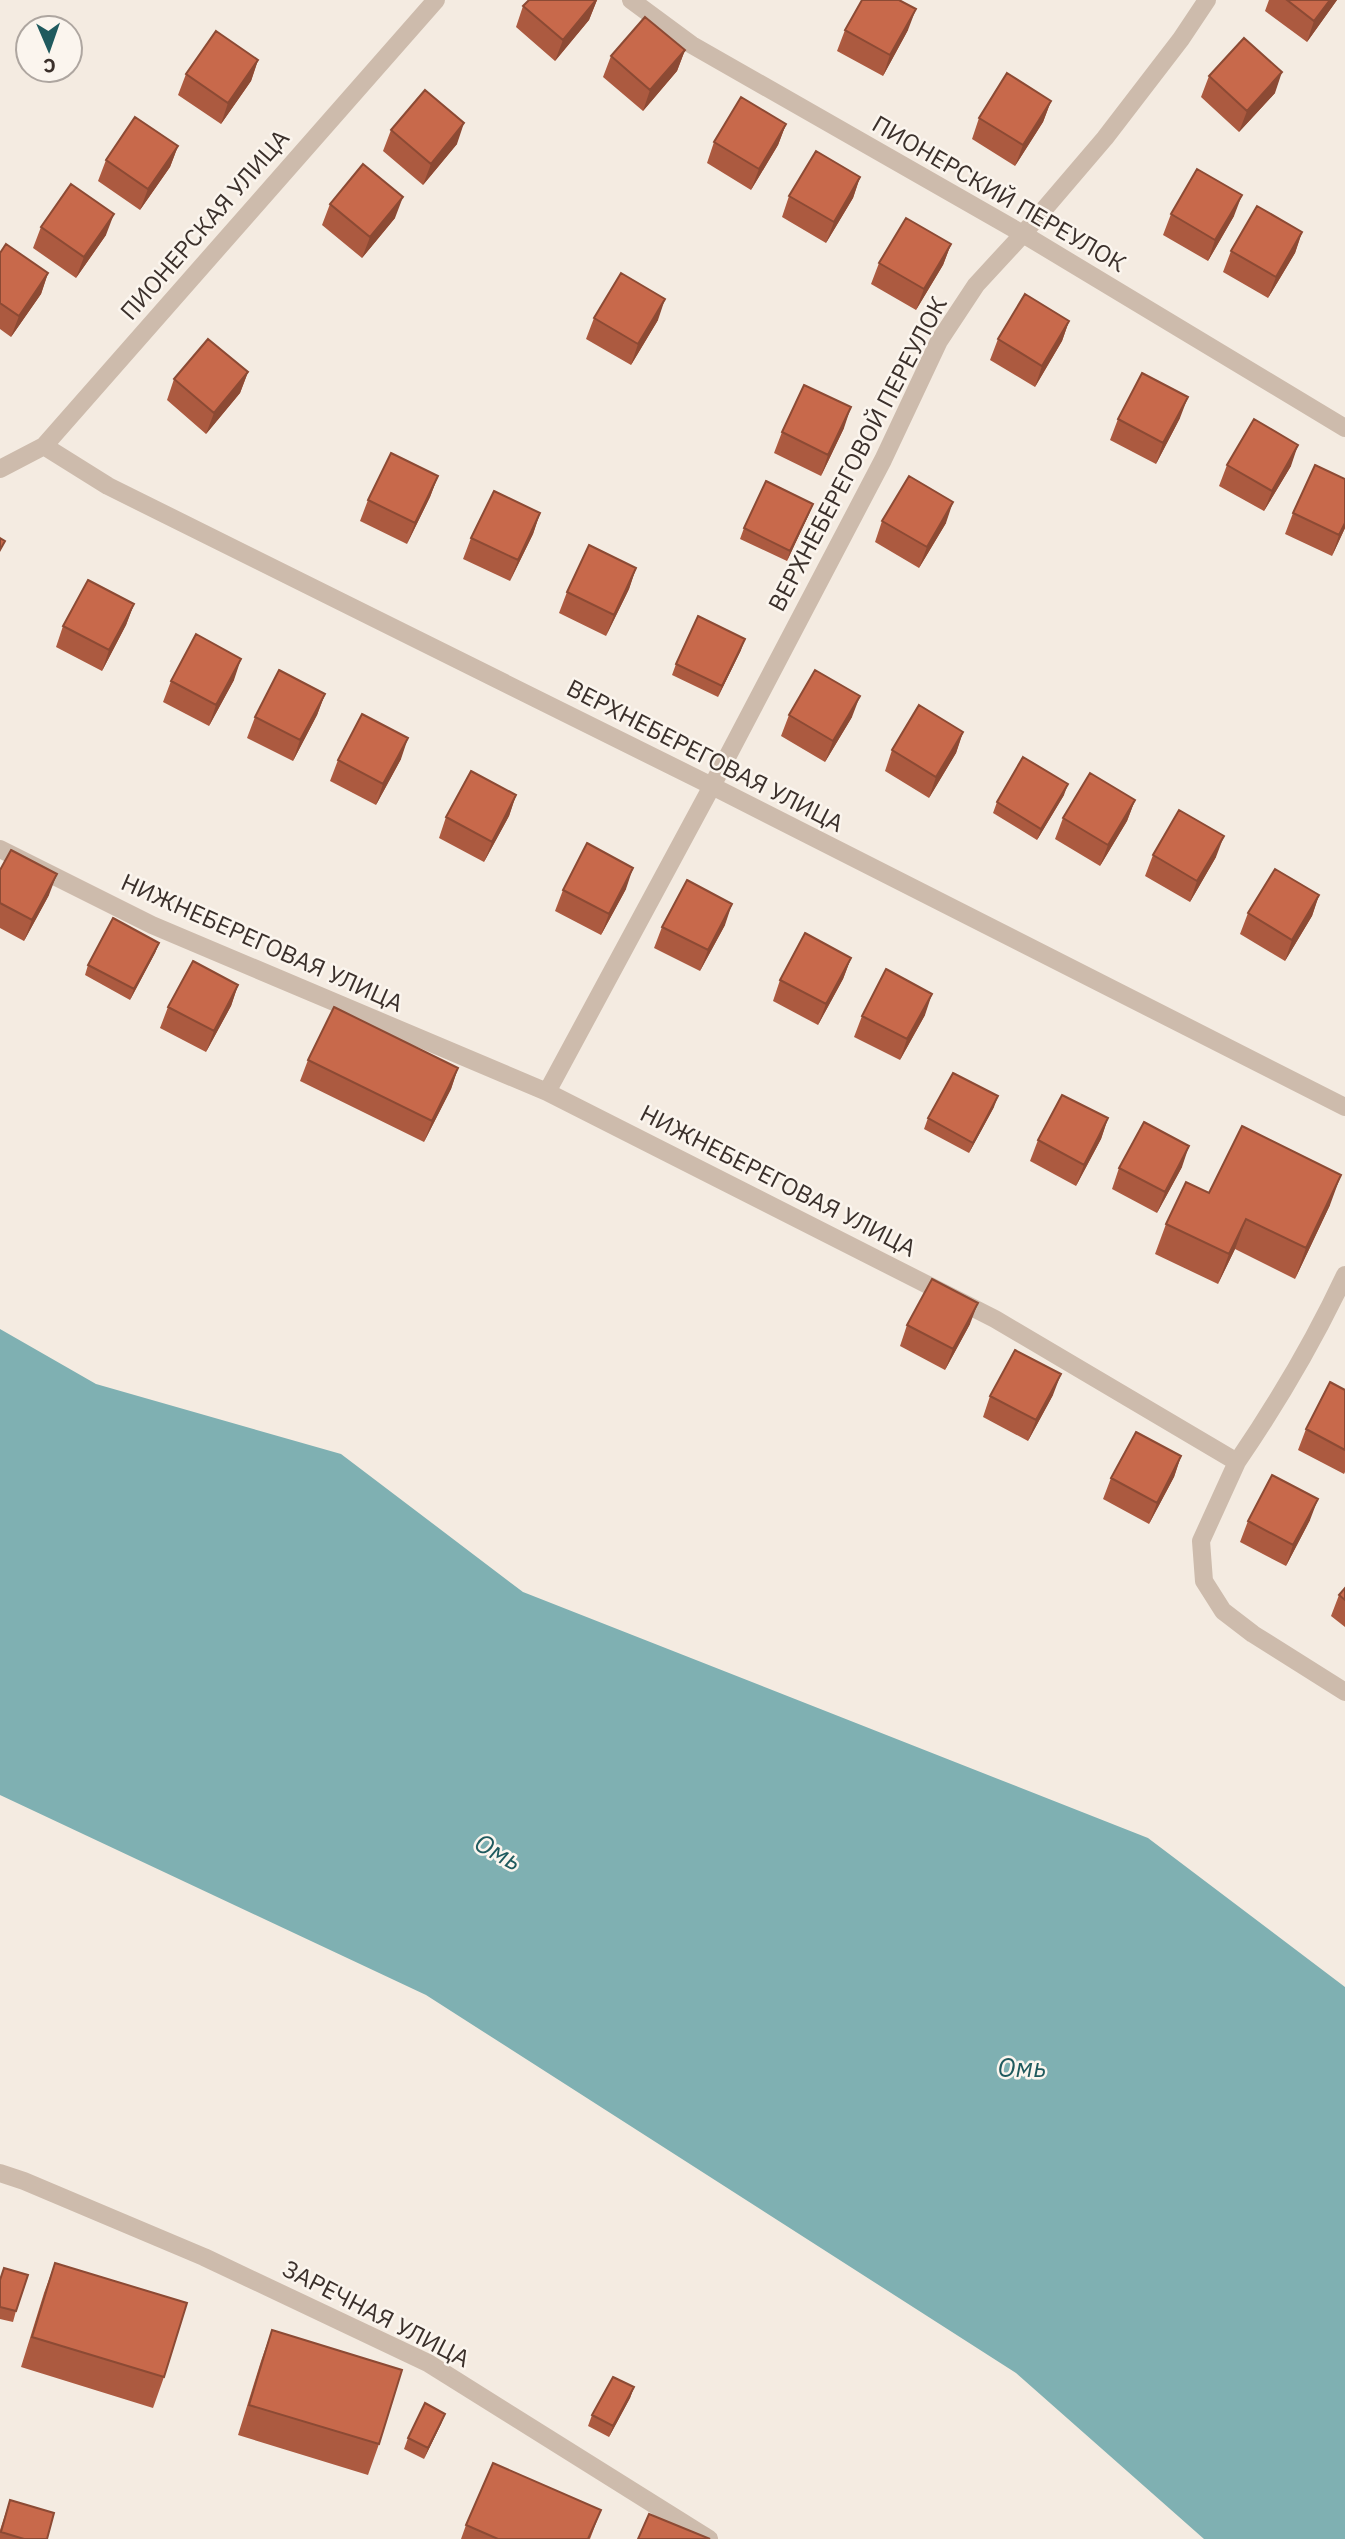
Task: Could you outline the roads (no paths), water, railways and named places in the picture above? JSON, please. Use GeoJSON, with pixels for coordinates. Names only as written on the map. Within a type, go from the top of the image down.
{"type":"FeatureCollection","features":[{"type":"Feature","properties":{"kind":"street","name":"ПИОНЕРСКАЯ УЛИЦА"},"geometry":{"type":"LineString","coordinates":[[0,469],[44,446],[436,0]]}},
{"type":"Feature","properties":{"kind":"street","name":"ПИОНЕРСКИЙ ПЕРЕУЛОК"},"geometry":{"type":"LineString","coordinates":[[631,0],[692,45],[1023,234],[1345,428]]}},
{"type":"Feature","properties":{"kind":"street","name":"ВЕРХНЕБЕРЕГОВОЙ ПЕРЕУЛОК"},"geometry":{"type":"LineString","coordinates":[[547,1091],[712,786],[883,460],[939,341],[976,285],[1105,138],[1181,39],[1207,0]]}},
{"type":"Feature","properties":{"kind":"street","name":"ВЕРХНЕБЕРЕГОВАЯ УЛИЦА"},"geometry":{"type":"LineString","coordinates":[[44,446],[108,486],[712,786],[1345,1107]]}},
{"type":"Feature","properties":{"kind":"street","name":"НИЖНЕБЕРЕГОВАЯ УЛИЦА"},"geometry":{"type":"LineString","coordinates":[[0,849],[152,925],[547,1091],[995,1319],[1237,1462]]}},
{"type":"Feature","properties":{"kind":"street"},"geometry":{"type":"LineString","coordinates":[[1345,1275],[1318,1331],[1270,1414],[1237,1462],[1201,1541],[1204,1581],[1223,1611],[1253,1634],[1345,1692]]}},
{"type":"Feature","properties":{"kind":"street","name":"ЗАРЕЧНАЯ УЛИЦА"},"geometry":{"type":"LineString","coordinates":[[0,2173],[204,2257],[428,2363],[709,2539]]}},
{"type":"Feature","properties":{"kind":"water","name":"Омь"},"geometry":{"type":"Polygon","coordinates":[[[0,1329],[96,1384],[341,1454],[523,1592],[1148,1838],[1345,1987],[1345,2539],[1204,2539],[1016,2373],[426,1995],[0,1795],[0,1329]]]}}]}
